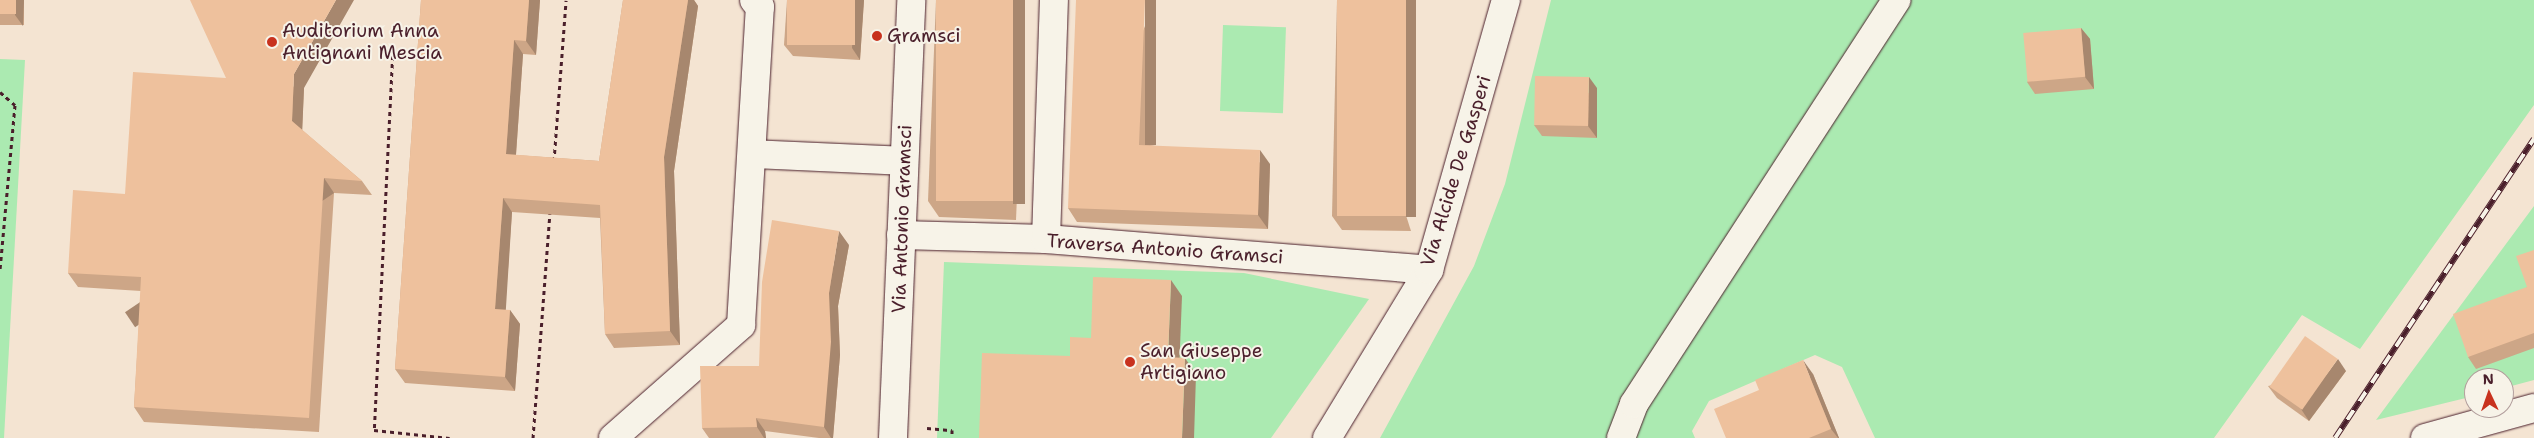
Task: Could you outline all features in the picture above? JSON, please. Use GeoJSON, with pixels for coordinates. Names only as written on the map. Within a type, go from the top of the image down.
{"type":"FeatureCollection","features":[{"type":"Feature","properties":{"kind":"street"},"geometry":{"type":"LineString","coordinates":[[613,438],[741,325],[760,7],[754,0]]}},
{"type":"Feature","properties":{"kind":"street","name":"Via Antonio Gramsci"},"geometry":{"type":"LineString","coordinates":[[893,438],[911,0]]}},
{"type":"Feature","properties":{"kind":"street"},"geometry":{"type":"LineString","coordinates":[[1046,239],[1054,0]]}},
{"type":"Feature","properties":{"kind":"street","name":"Via Alcide De Gasperi"},"geometry":{"type":"LineString","coordinates":[[1327,438],[1428,270],[1506,0]]}},
{"type":"Feature","properties":{"kind":"street"},"geometry":{"type":"LineString","coordinates":[[1621,438],[1634,404],[1896,0]]}},
{"type":"Feature","properties":{"kind":"street"},"geometry":{"type":"LineString","coordinates":[[752,154],[904,161]]}},
{"type":"Feature","properties":{"kind":"street","name":"Traversa Antonio Gramsci"},"geometry":{"type":"LineString","coordinates":[[901,235],[1046,239],[1428,270]]}},
{"type":"Feature","properties":{"kind":"street"},"geometry":{"type":"LineString","coordinates":[[2425,438],[2534,408]]}},
{"type":"Feature","properties":{"kind":"path"},"geometry":{"type":"LineString","coordinates":[[553,169],[566,0]]}},
{"type":"Feature","properties":{"kind":"path"},"geometry":{"type":"LineString","coordinates":[[393,48],[374,430],[450,438]]}},
{"type":"Feature","properties":{"kind":"path"},"geometry":{"type":"LineString","coordinates":[[0,92],[15,105],[0,268]]}},
{"type":"Feature","properties":{"kind":"path"},"geometry":{"type":"LineString","coordinates":[[533,438],[550,209]]}},
{"type":"Feature","properties":{"kind":"green space"},"geometry":{"type":"Polygon","coordinates":[[[1551,0],[2534,0],[2534,105],[2360,349],[2302,315],[2214,438],[1875,438],[1842,367],[1815,355],[1709,401],[1692,431],[1695,438],[1380,438],[1474,266],[1505,184],[1551,0]]]}},
{"type":"Feature","properties":{"kind":"green space"},"geometry":{"type":"Polygon","coordinates":[[[1223,25],[1286,27],[1283,113],[1220,111],[1223,25]]]}},
{"type":"Feature","properties":{"kind":"green space"},"geometry":{"type":"Polygon","coordinates":[[[0,59],[25,60],[4,438],[0,438],[0,59]]]}},
{"type":"Feature","properties":{"kind":"green space"},"geometry":{"type":"Polygon","coordinates":[[[2534,206],[2534,380],[2514,385],[2514,368],[2464,368],[2464,398],[2376,420],[2534,206]]]}},
{"type":"Feature","properties":{"kind":"green space"},"geometry":{"type":"Polygon","coordinates":[[[944,262],[1244,273],[1369,299],[1271,438],[937,438],[944,262]]]}},
{"type":"Feature","properties":{"kind":"building"},"geometry":{"type":"Polygon","coordinates":[[[0,0],[16,0],[16,14],[0,14],[0,0]]]}},
{"type":"Feature","properties":{"kind":"building"},"geometry":{"type":"Polygon","coordinates":[[[190,0],[336,0],[294,74],[292,121],[362,181],[324,178],[309,418],[134,407],[141,277],[68,273],[73,190],[125,194],[133,72],[226,78],[190,0]]]}},
{"type":"Feature","properties":{"kind":"building"},"geometry":{"type":"Polygon","coordinates":[[[421,0],[529,0],[526,41],[514,40],[506,154],[599,161],[623,0],[688,0],[664,157],[670,331],[605,334],[600,205],[503,198],[495,309],[510,310],[505,377],[395,369],[421,0]]]}},
{"type":"Feature","properties":{"kind":"building"},"geometry":{"type":"Polygon","coordinates":[[[787,0],[855,0],[855,45],[787,45],[787,0]]]}},
{"type":"Feature","properties":{"kind":"building"},"geometry":{"type":"Polygon","coordinates":[[[936,0],[1013,0],[1013,201],[936,201],[936,0]]]}},
{"type":"Feature","properties":{"kind":"building"},"geometry":{"type":"Polygon","coordinates":[[[1076,0],[1145,0],[1139,145],[1260,150],[1258,215],[1068,208],[1076,0]]]}},
{"type":"Feature","properties":{"kind":"building"},"geometry":{"type":"Polygon","coordinates":[[[1337,0],[1406,0],[1406,216],[1337,216],[1337,0]]]}},
{"type":"Feature","properties":{"kind":"building"},"geometry":{"type":"Polygon","coordinates":[[[2081,28],[2085,77],[2027,82],[2023,33],[2081,28]]]}},
{"type":"Feature","properties":{"kind":"building"},"geometry":{"type":"Polygon","coordinates":[[[1535,76],[1589,77],[1588,126],[1534,125],[1535,76]]]}},
{"type":"Feature","properties":{"kind":"building"},"geometry":{"type":"Polygon","coordinates":[[[772,220],[839,231],[829,293],[831,342],[824,427],[756,418],[757,427],[702,428],[700,366],[759,366],[762,282],[772,220]]]}},
{"type":"Feature","properties":{"kind":"building"},"geometry":{"type":"Polygon","coordinates":[[[2534,250],[2534,333],[2468,357],[2453,314],[2527,287],[2516,256],[2534,250]]]}},
{"type":"Feature","properties":{"kind":"building","name":"San Giuseppe Artigiano"},"geometry":{"type":"Polygon","coordinates":[[[1093,277],[1171,280],[1168,357],[1185,358],[1182,438],[979,438],[982,353],[1070,356],[1070,337],[1091,338],[1093,277]]]}},
{"type":"Feature","properties":{"kind":"building"},"geometry":{"type":"Polygon","coordinates":[[[2305,336],[2338,359],[2302,410],[2269,387],[2305,336]]]}},
{"type":"Feature","properties":{"kind":"building"},"geometry":{"type":"Polygon","coordinates":[[[1803,360],[1831,429],[1809,438],[1726,438],[1714,409],[1759,390],[1755,380],[1803,360]]]}},
{"type":"Feature","properties":{"kind":"railway"},"geometry":{"type":"LineString","coordinates":[[2335,438],[2534,139]]}},
{"type":"Feature","properties":{"kind":"place","name":"Gramsci"},"geometry":{"type":"Point","coordinates":[877,36]}},
{"type":"Feature","properties":{"kind":"place","name":"Auditorium Anna Antignani Mescia"},"geometry":{"type":"Point","coordinates":[272,42]}},
{"type":"Feature","properties":{"kind":"place","name":"San Giuseppe Artigiano"},"geometry":{"type":"Point","coordinates":[1130,362]}}]}
